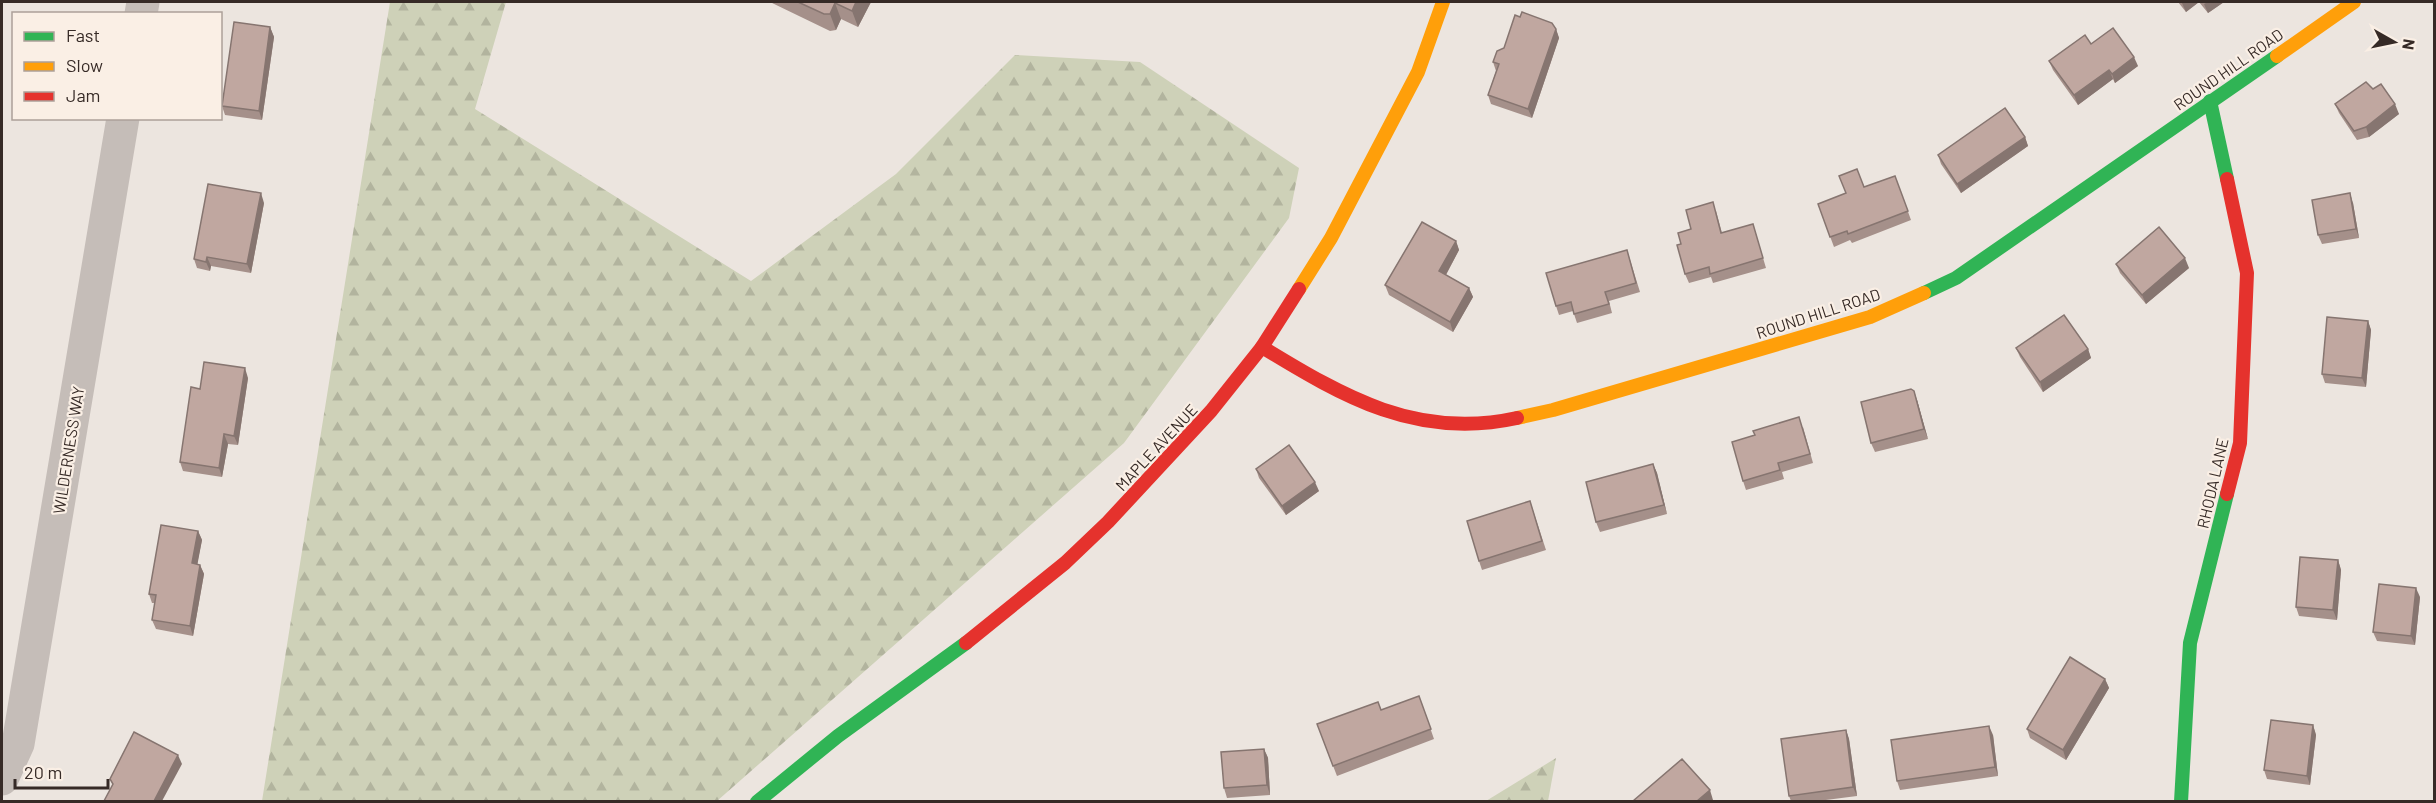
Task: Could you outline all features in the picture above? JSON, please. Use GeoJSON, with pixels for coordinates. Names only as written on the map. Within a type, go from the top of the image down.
{"type":"FeatureCollection","features":[{"type":"Feature","properties":{"kind":"street","name":"MAPLE AVENUE"},"geometry":{"type":"LineString","coordinates":[[757,801],[838,736],[983,631],[1065,563],[1172,455],[1211,411],[1262,347],[1330,238],[1418,72],[1443,2]]}},
{"type":"Feature","properties":{"kind":"street","name":"ROUND HILL ROAD"},"geometry":{"type":"LineString","coordinates":[[1262,347],[1303,372],[1371,406],[1425,422],[1457,425],[1489,424],[1553,410],[1870,317],[1956,278],[2354,2]]}},
{"type":"Feature","properties":{"kind":"street","name":"RHODA LANE"},"geometry":{"type":"LineString","coordinates":[[2181,801],[2190,643],[2240,443],[2242,409],[2247,273],[2210,101]]}},
{"type":"Feature","properties":{"kind":"street","name":"WILDERNESS WAY"},"geometry":{"type":"LineString","coordinates":[[2,779],[18,744],[123,120]]}},
{"type":"Feature","properties":{"kind":"green space"},"geometry":{"type":"Polygon","coordinates":[[[390,2],[506,2],[475,109],[751,281],[896,174],[1015,55],[1140,62],[1299,168],[1289,218],[1124,443],[717,801],[262,801],[390,2]]]}},
{"type":"Feature","properties":{"kind":"green space"},"geometry":{"type":"Polygon","coordinates":[[[1556,758],[1548,801],[1486,801],[1556,758]]]}},
{"type":"Feature","properties":{"kind":"building"},"geometry":{"type":"Polygon","coordinates":[[[798,2],[856,2],[852,11],[835,3],[830,14],[824,14],[798,2]]]}},
{"type":"Feature","properties":{"kind":"building"},"geometry":{"type":"Polygon","coordinates":[[[1522,12],[1552,23],[1556,29],[1528,109],[1488,95],[1499,64],[1493,62],[1497,51],[1504,48],[1515,15],[1520,17],[1522,12]]]}},
{"type":"Feature","properties":{"kind":"building"},"geometry":{"type":"Polygon","coordinates":[[[234,22],[270,27],[259,111],[222,106],[234,22]]]}},
{"type":"Feature","properties":{"kind":"building"},"geometry":{"type":"Polygon","coordinates":[[[2113,28],[2134,57],[2112,74],[2109,70],[2074,95],[2049,61],[2085,35],[2091,44],[2113,28]]]}},
{"type":"Feature","properties":{"kind":"building"},"geometry":{"type":"Polygon","coordinates":[[[2366,82],[2373,89],[2381,84],[2395,104],[2366,127],[2354,131],[2335,104],[2366,82]]]}},
{"type":"Feature","properties":{"kind":"building"},"geometry":{"type":"Polygon","coordinates":[[[2005,108],[2025,137],[1957,184],[1938,155],[2005,108]]]}},
{"type":"Feature","properties":{"kind":"building"},"geometry":{"type":"Polygon","coordinates":[[[1857,169],[1864,187],[1895,176],[1908,211],[1848,234],[1847,231],[1830,237],[1818,204],[1846,193],[1839,176],[1857,169]]]}},
{"type":"Feature","properties":{"kind":"building"},"geometry":{"type":"Polygon","coordinates":[[[208,184],[261,193],[247,264],[207,257],[206,262],[194,259],[208,184]]]}},
{"type":"Feature","properties":{"kind":"building"},"geometry":{"type":"Polygon","coordinates":[[[2350,193],[2356,229],[2318,235],[2312,200],[2350,193]]]}},
{"type":"Feature","properties":{"kind":"building"},"geometry":{"type":"Polygon","coordinates":[[[1713,202],[1721,233],[1753,224],[1763,258],[1710,274],[1709,267],[1685,274],[1677,245],[1681,244],[1678,233],[1691,229],[1686,210],[1713,202]]]}},
{"type":"Feature","properties":{"kind":"building"},"geometry":{"type":"Polygon","coordinates":[[[1422,222],[1456,241],[1439,271],[1469,288],[1450,322],[1385,285],[1422,222]]]}},
{"type":"Feature","properties":{"kind":"building"},"geometry":{"type":"Polygon","coordinates":[[[2159,227],[2185,258],[2142,295],[2116,264],[2159,227]]]}},
{"type":"Feature","properties":{"kind":"building"},"geometry":{"type":"Polygon","coordinates":[[[1627,250],[1636,283],[1605,292],[1609,304],[1574,314],[1571,302],[1556,306],[1546,273],[1627,250]]]}},
{"type":"Feature","properties":{"kind":"building"},"geometry":{"type":"Polygon","coordinates":[[[2064,315],[2088,349],[2040,382],[2016,348],[2064,315]]]}},
{"type":"Feature","properties":{"kind":"building"},"geometry":{"type":"Polygon","coordinates":[[[2327,317],[2368,321],[2362,378],[2322,374],[2327,317]]]}},
{"type":"Feature","properties":{"kind":"building"},"geometry":{"type":"Polygon","coordinates":[[[204,362],[245,368],[234,436],[224,434],[219,468],[180,462],[191,387],[200,389],[204,362]]]}},
{"type":"Feature","properties":{"kind":"building"},"geometry":{"type":"Polygon","coordinates":[[[1911,389],[1914,391],[1924,429],[1871,443],[1861,402],[1911,389]]]}},
{"type":"Feature","properties":{"kind":"building"},"geometry":{"type":"Polygon","coordinates":[[[1799,417],[1810,454],[1778,463],[1780,470],[1743,481],[1732,442],[1755,435],[1753,431],[1799,417]]]}},
{"type":"Feature","properties":{"kind":"building"},"geometry":{"type":"Polygon","coordinates":[[[1289,445],[1315,482],[1282,506],[1256,469],[1289,445]]]}},
{"type":"Feature","properties":{"kind":"building"},"geometry":{"type":"Polygon","coordinates":[[[1653,464],[1664,505],[1596,522],[1586,482],[1653,464]]]}},
{"type":"Feature","properties":{"kind":"building"},"geometry":{"type":"Polygon","coordinates":[[[1530,501],[1542,541],[1479,561],[1467,521],[1530,501]]]}},
{"type":"Feature","properties":{"kind":"building"},"geometry":{"type":"Polygon","coordinates":[[[161,525],[198,531],[192,563],[200,565],[190,626],[152,620],[156,595],[149,594],[161,525]]]}},
{"type":"Feature","properties":{"kind":"building"},"geometry":{"type":"Polygon","coordinates":[[[2300,557],[2338,560],[2333,610],[2296,607],[2300,557]]]}},
{"type":"Feature","properties":{"kind":"building"},"geometry":{"type":"Polygon","coordinates":[[[2379,584],[2416,588],[2411,636],[2373,632],[2379,584]]]}},
{"type":"Feature","properties":{"kind":"building"},"geometry":{"type":"Polygon","coordinates":[[[2070,657],[2105,679],[2063,750],[2027,729],[2070,657]]]}},
{"type":"Feature","properties":{"kind":"building"},"geometry":{"type":"Polygon","coordinates":[[[1419,696],[1431,729],[1333,766],[1317,724],[1378,702],[1381,710],[1419,696]]]}},
{"type":"Feature","properties":{"kind":"building"},"geometry":{"type":"Polygon","coordinates":[[[2271,720],[2313,725],[2307,776],[2264,770],[2271,720]]]}},
{"type":"Feature","properties":{"kind":"building"},"geometry":{"type":"Polygon","coordinates":[[[1989,726],[1995,767],[1897,781],[1891,740],[1989,726]]]}},
{"type":"Feature","properties":{"kind":"building"},"geometry":{"type":"Polygon","coordinates":[[[1846,730],[1853,787],[1789,796],[1781,739],[1846,730]]]}},
{"type":"Feature","properties":{"kind":"building"},"geometry":{"type":"Polygon","coordinates":[[[134,732],[178,755],[154,801],[104,801],[113,784],[110,779],[134,732]]]}},
{"type":"Feature","properties":{"kind":"building"},"geometry":{"type":"Polygon","coordinates":[[[1264,749],[1267,785],[1224,788],[1221,752],[1264,749]]]}},
{"type":"Feature","properties":{"kind":"building"},"geometry":{"type":"Polygon","coordinates":[[[1682,759],[1710,790],[1697,801],[1633,801],[1682,759]]]}},
{"type":"Feature","properties":{"kind":"traffic: fast"},"geometry":{"type":"LineString","coordinates":[[1924,293],[1956,278],[2277,56]]}},
{"type":"Feature","properties":{"kind":"traffic: fast"},"geometry":{"type":"LineString","coordinates":[[2210,101],[2227,179]]}},
{"type":"Feature","properties":{"kind":"traffic: fast"},"geometry":{"type":"LineString","coordinates":[[2181,802],[2190,643],[2227,494]]}},
{"type":"Feature","properties":{"kind":"traffic: fast"},"geometry":{"type":"LineString","coordinates":[[757,802],[838,736],[966,643]]}},
{"type":"Feature","properties":{"kind":"traffic: slow"},"geometry":{"type":"LineString","coordinates":[[1299,289],[1331,238],[1418,72],[1443,2]]}},
{"type":"Feature","properties":{"kind":"traffic: slow"},"geometry":{"type":"LineString","coordinates":[[2277,56],[2354,2]]}},
{"type":"Feature","properties":{"kind":"traffic: slow"},"geometry":{"type":"LineString","coordinates":[[1517,418],[1553,410],[1870,317],[1924,293]]}},
{"type":"Feature","properties":{"kind":"traffic: jam"},"geometry":{"type":"LineString","coordinates":[[2227,179],[2247,273],[2240,443],[2227,494]]}},
{"type":"Feature","properties":{"kind":"traffic: jam"},"geometry":{"type":"LineString","coordinates":[[966,643],[1065,563],[1108,522],[1211,411],[1262,347],[1299,289]]}},
{"type":"Feature","properties":{"kind":"traffic: jam"},"geometry":{"type":"LineString","coordinates":[[1262,347],[1322,382],[1383,410],[1446,423],[1481,423],[1517,418]]}}]}
